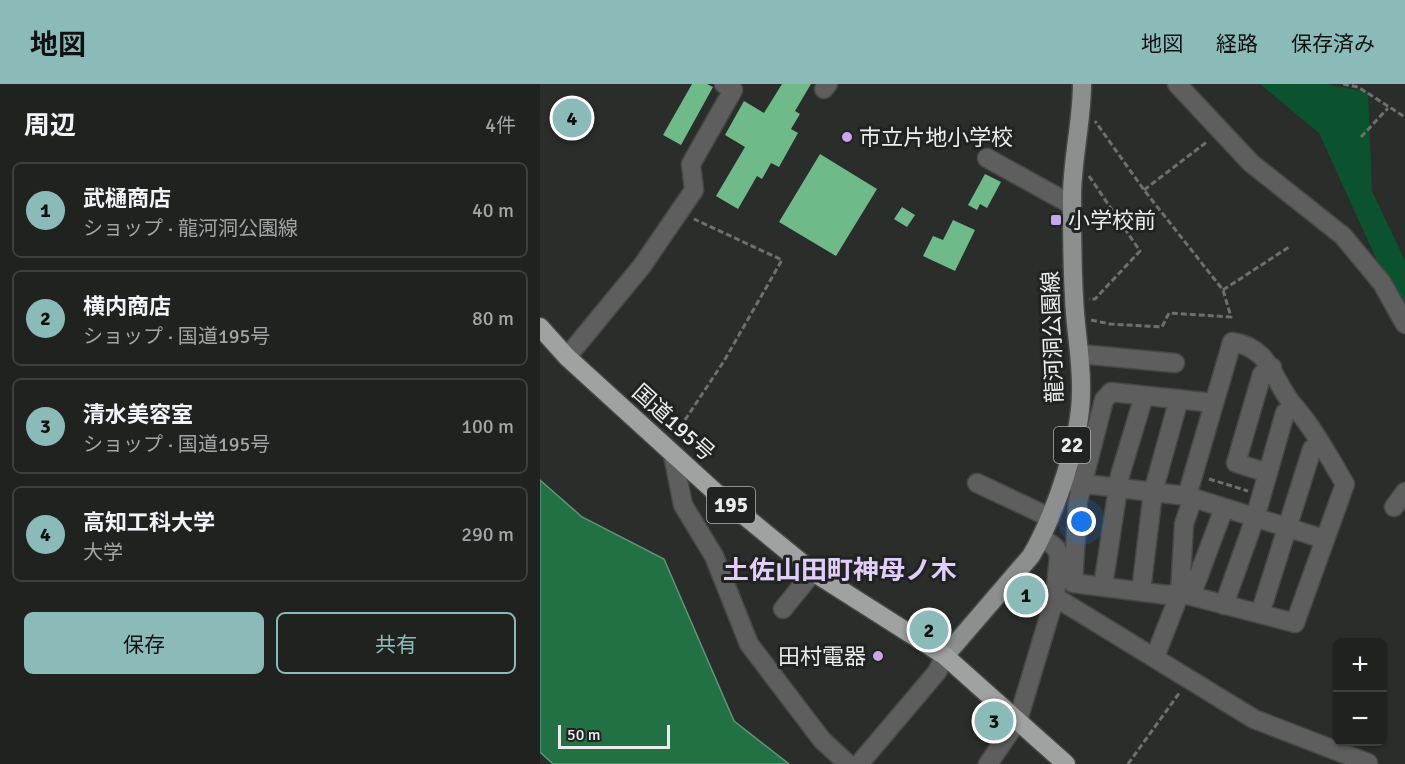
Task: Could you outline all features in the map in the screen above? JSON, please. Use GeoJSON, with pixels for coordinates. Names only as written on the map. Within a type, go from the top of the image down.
{"type":"FeatureCollection","features":[{"type":"Feature","properties":{"kind":"highway","name":"国道195号"},"geometry":{"type":"LineString","coordinates":[[540,327],[567,357],[669,452],[813,572],[945,656],[1066,764]]}},
{"type":"Feature","properties":{"kind":"main road","name":"龍河洞公園線"},"geometry":{"type":"LineString","coordinates":[[945,656],[1031,556],[1042,537],[1062,481],[1078,423],[1082,394],[1074,298],[1072,205],[1073,166],[1082,93]]}},
{"type":"Feature","properties":{"kind":"street"},"geometry":{"type":"LineString","coordinates":[[1177,84],[1251,163],[1343,236],[1382,283],[1405,324]]}},
{"type":"Feature","properties":{"kind":"street"},"geometry":{"type":"LineString","coordinates":[[567,357],[642,266],[694,190],[691,164],[729,87]]}},
{"type":"Feature","properties":{"kind":"street"},"geometry":{"type":"LineString","coordinates":[[987,158],[1072,205]]}},
{"type":"Feature","properties":{"kind":"street"},"geometry":{"type":"LineString","coordinates":[[1185,594],[1184,524],[1194,474],[1232,342],[1248,344],[1272,367],[1293,405],[1304,414],[1345,484],[1295,623],[1185,594],[1167,595],[1073,584],[1081,483],[1104,400],[1111,392],[1214,403]]}},
{"type":"Feature","properties":{"kind":"street"},"geometry":{"type":"LineString","coordinates":[[1080,354],[1175,364]]}},
{"type":"Feature","properties":{"kind":"street"},"geometry":{"type":"LineString","coordinates":[[1268,473],[1236,463],[1262,374],[1272,367]]}},
{"type":"Feature","properties":{"kind":"street"},"geometry":{"type":"LineString","coordinates":[[1103,586],[1119,488],[1144,396]]}},
{"type":"Feature","properties":{"kind":"street"},"geometry":{"type":"LineString","coordinates":[[1141,591],[1153,492],[1179,399]]}},
{"type":"Feature","properties":{"kind":"street"},"geometry":{"type":"LineString","coordinates":[[1224,604],[1255,518],[1285,413],[1293,405]]}},
{"type":"Feature","properties":{"kind":"street"},"geometry":{"type":"LineString","coordinates":[[1260,614],[1312,449],[1321,444]]}},
{"type":"Feature","properties":{"kind":"street"},"geometry":{"type":"LineString","coordinates":[[669,452],[683,505],[714,556],[748,644],[822,740],[848,764]]}},
{"type":"Feature","properties":{"kind":"street"},"geometry":{"type":"LineString","coordinates":[[1062,481],[1190,497],[1324,538]]}},
{"type":"Feature","properties":{"kind":"street"},"geometry":{"type":"LineString","coordinates":[[977,483],[1049,517]]}},
{"type":"Feature","properties":{"kind":"street"},"geometry":{"type":"LineString","coordinates":[[1394,507],[1405,492]]}},
{"type":"Feature","properties":{"kind":"street"},"geometry":{"type":"LineString","coordinates":[[1155,657],[1224,508]]}},
{"type":"Feature","properties":{"kind":"street"},"geometry":{"type":"LineString","coordinates":[[988,764],[1018,720],[1055,597],[1059,556],[1056,548],[1042,537]]}},
{"type":"Feature","properties":{"kind":"street"},"geometry":{"type":"LineString","coordinates":[[783,609],[813,572]]}},
{"type":"Feature","properties":{"kind":"street"},"geometry":{"type":"LineString","coordinates":[[1055,597],[1254,719],[1368,763]]}},
{"type":"Feature","properties":{"kind":"street"},"geometry":{"type":"LineString","coordinates":[[859,764],[937,672],[945,656]]}},
{"type":"Feature","properties":{"kind":"path"},"geometry":{"type":"LineString","coordinates":[[1343,84],[1358,87],[1405,117]]}},
{"type":"Feature","properties":{"kind":"path"},"geometry":{"type":"LineString","coordinates":[[1076,317],[1110,324],[1162,327],[1169,313],[1231,317],[1223,290],[1144,190],[1082,93]]}},
{"type":"Feature","properties":{"kind":"path"},"geometry":{"type":"LineString","coordinates":[[1361,137],[1389,107]]}},
{"type":"Feature","properties":{"kind":"path"},"geometry":{"type":"LineString","coordinates":[[1144,190],[1221,131]]}},
{"type":"Feature","properties":{"kind":"path"},"geometry":{"type":"LineString","coordinates":[[1073,166],[1089,175],[1140,251],[1095,299],[1074,298]]}},
{"type":"Feature","properties":{"kind":"path"},"geometry":{"type":"LineString","coordinates":[[669,452],[782,260],[680,212]]}},
{"type":"Feature","properties":{"kind":"path"},"geometry":{"type":"LineString","coordinates":[[1223,290],[1288,248]]}},
{"type":"Feature","properties":{"kind":"path"},"geometry":{"type":"LineString","coordinates":[[1194,474],[1262,494]]}},
{"type":"Feature","properties":{"kind":"path"},"geometry":{"type":"LineString","coordinates":[[1128,764],[1189,679]]}},
{"type":"Feature","properties":{"kind":"shaded area"},"geometry":{"type":"Polygon","coordinates":[[[1260,84],[1325,84],[1368,92],[1372,191],[1405,261],[1405,322],[1319,133],[1260,84]]]}},
{"type":"Feature","properties":{"kind":"shaded area"},"geometry":{"type":"Polygon","coordinates":[[[540,480],[582,517],[664,559],[734,721],[789,764],[553,764],[540,752],[540,480]]]}},
{"type":"Feature","properties":{"kind":"building"},"geometry":{"type":"Polygon","coordinates":[[[692,84],[707,84],[713,87],[681,145],[663,135],[692,84]]]}},
{"type":"Feature","properties":{"kind":"building"},"geometry":{"type":"Polygon","coordinates":[[[782,84],[811,84],[795,111],[800,114],[791,129],[798,133],[779,167],[771,163],[762,179],[757,176],[738,209],[716,196],[745,147],[725,135],[744,101],[764,113],[782,84]]]}},
{"type":"Feature","properties":{"kind":"building"},"geometry":{"type":"Polygon","coordinates":[[[820,154],[877,189],[836,256],[779,222],[820,154]]]}},
{"type":"Feature","properties":{"kind":"building"},"geometry":{"type":"Polygon","coordinates":[[[985,174],[1001,182],[987,208],[980,204],[977,210],[968,205],[985,174]]]}},
{"type":"Feature","properties":{"kind":"building"},"geometry":{"type":"Polygon","coordinates":[[[902,207],[915,215],[907,227],[894,219],[902,207]]]}},
{"type":"Feature","properties":{"kind":"building"},"geometry":{"type":"Polygon","coordinates":[[[953,220],[975,230],[955,271],[923,256],[933,236],[943,240],[953,220]]]}},
{"type":"Feature","properties":{"kind":"place","name":"高知工科大学"},"geometry":{"type":"Point","coordinates":[572,118]}},
{"type":"Feature","properties":{"kind":"place","name":"市立片地小学校"},"geometry":{"type":"Point","coordinates":[847,137]}},
{"type":"Feature","properties":{"kind":"place","name":"小学校前"},"geometry":{"type":"Point","coordinates":[1056,220]}},
{"type":"Feature","properties":{"kind":"place","name":"武樋商店"},"geometry":{"type":"Point","coordinates":[1026,595]}},
{"type":"Feature","properties":{"kind":"place","name":"横内商店"},"geometry":{"type":"Point","coordinates":[929,630]}},
{"type":"Feature","properties":{"kind":"place","name":"田村電器"},"geometry":{"type":"Point","coordinates":[878,656]}},
{"type":"Feature","properties":{"kind":"place","name":"清水美容室"},"geometry":{"type":"Point","coordinates":[994,721]}},
{"type":"Feature","properties":{"kind":"district","name":"土佐山田町神母ノ木"},"geometry":{"type":"Point","coordinates":[840,570]}}]}
